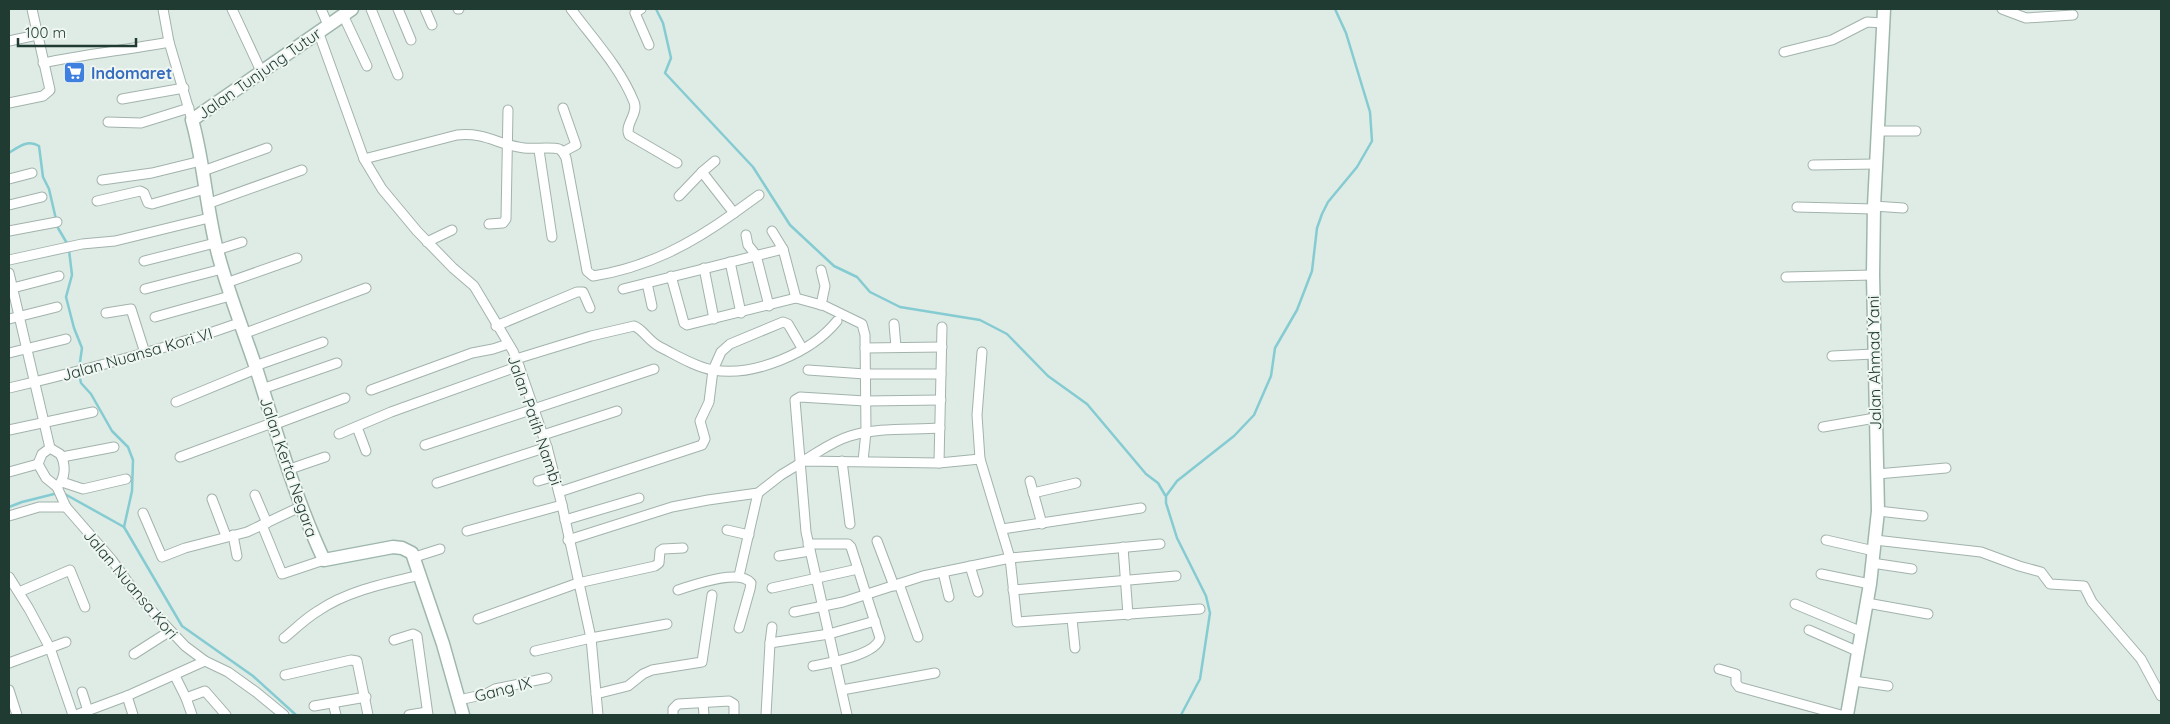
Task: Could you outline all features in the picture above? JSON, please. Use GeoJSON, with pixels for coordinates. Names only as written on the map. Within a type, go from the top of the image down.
{"type":"FeatureCollection","features":[{"type":"Feature","properties":{"kind":"street"},"geometry":{"type":"LineString","coordinates":[[9,103],[48,93],[49,87],[32,9]]}},
{"type":"Feature","properties":{"kind":"street"},"geometry":{"type":"LineString","coordinates":[[108,122],[141,123],[190,114],[184,88],[169,42],[162,9]]}},
{"type":"Feature","properties":{"kind":"street"},"geometry":{"type":"LineString","coordinates":[[232,9],[261,71]]}},
{"type":"Feature","properties":{"kind":"street","name":"Jalan Patih Nambi"},"geometry":{"type":"LineString","coordinates":[[321,9],[323,28],[364,159],[382,189],[427,242],[453,268],[472,283],[518,362],[547,447],[562,505],[568,540],[591,638],[598,715]]}},
{"type":"Feature","properties":{"kind":"street"},"geometry":{"type":"LineString","coordinates":[[371,9],[398,75]]}},
{"type":"Feature","properties":{"kind":"street"},"geometry":{"type":"LineString","coordinates":[[398,9],[411,40]]}},
{"type":"Feature","properties":{"kind":"street"},"geometry":{"type":"LineString","coordinates":[[425,9],[432,25]]}},
{"type":"Feature","properties":{"kind":"street"},"geometry":{"type":"LineString","coordinates":[[571,9],[616,67],[634,103],[635,112],[628,129],[629,135],[677,163]]}},
{"type":"Feature","properties":{"kind":"street","name":"Jalan Ahmad Yani"},"geometry":{"type":"LineString","coordinates":[[1847,715],[1870,584],[1878,511],[1873,275],[1877,131],[1884,9]]}},
{"type":"Feature","properties":{"kind":"street"},"geometry":{"type":"LineString","coordinates":[[2002,9],[2026,18],[2073,15]]}},
{"type":"Feature","properties":{"kind":"street"},"geometry":{"type":"LineString","coordinates":[[2032,9],[2034,18]]}},
{"type":"Feature","properties":{"kind":"street"},"geometry":{"type":"LineString","coordinates":[[349,10],[367,66]]}},
{"type":"Feature","properties":{"kind":"street","name":"Jalan Tunjung Tutur"},"geometry":{"type":"LineString","coordinates":[[190,114],[261,71],[349,10]]}},
{"type":"Feature","properties":{"kind":"street"},"geometry":{"type":"LineString","coordinates":[[636,10],[649,45]]}},
{"type":"Feature","properties":{"kind":"street"},"geometry":{"type":"LineString","coordinates":[[1784,52],[1832,40],[1867,22],[1883,23]]}},
{"type":"Feature","properties":{"kind":"street"},"geometry":{"type":"LineString","coordinates":[[9,41],[37,35]]}},
{"type":"Feature","properties":{"kind":"street"},"geometry":{"type":"LineString","coordinates":[[43,63],[87,54],[169,42]]}},
{"type":"Feature","properties":{"kind":"street"},"geometry":{"type":"LineString","coordinates":[[122,99],[184,88]]}},
{"type":"Feature","properties":{"kind":"street"},"geometry":{"type":"LineString","coordinates":[[563,152],[576,145],[564,108]]}},
{"type":"Feature","properties":{"kind":"street"},"geometry":{"type":"LineString","coordinates":[[489,224],[503,223],[506,219],[509,146],[508,110]]}},
{"type":"Feature","properties":{"kind":"street","name":"Jalan Kerta Negara"},"geometry":{"type":"LineString","coordinates":[[190,114],[202,166],[209,218],[228,289],[300,507],[324,560]]}},
{"type":"Feature","properties":{"kind":"street"},"geometry":{"type":"LineString","coordinates":[[1877,131],[1916,131]]}},
{"type":"Feature","properties":{"kind":"street"},"geometry":{"type":"LineString","coordinates":[[364,159],[457,135],[470,134],[489,137],[509,146],[539,150],[552,148],[563,152],[567,162],[587,271],[592,276],[630,269],[661,257],[710,230],[759,194]]}},
{"type":"Feature","properties":{"kind":"street"},"geometry":{"type":"LineString","coordinates":[[102,180],[202,166],[267,148]]}},
{"type":"Feature","properties":{"kind":"street"},"geometry":{"type":"LineString","coordinates":[[539,150],[552,237]]}},
{"type":"Feature","properties":{"kind":"street"},"geometry":{"type":"LineString","coordinates":[[679,196],[715,161]]}},
{"type":"Feature","properties":{"kind":"street"},"geometry":{"type":"LineString","coordinates":[[1813,165],[1876,164]]}},
{"type":"Feature","properties":{"kind":"street"},"geometry":{"type":"LineString","coordinates":[[207,204],[302,170]]}},
{"type":"Feature","properties":{"kind":"street"},"geometry":{"type":"LineString","coordinates":[[702,172],[734,213]]}},
{"type":"Feature","properties":{"kind":"street"},"geometry":{"type":"LineString","coordinates":[[9,179],[32,173]]}},
{"type":"Feature","properties":{"kind":"street"},"geometry":{"type":"LineString","coordinates":[[97,201],[140,191],[144,193],[148,203],[152,204],[205,189]]}},
{"type":"Feature","properties":{"kind":"street"},"geometry":{"type":"LineString","coordinates":[[9,205],[42,197]]}},
{"type":"Feature","properties":{"kind":"street"},"geometry":{"type":"LineString","coordinates":[[1797,207],[1903,208]]}},
{"type":"Feature","properties":{"kind":"street"},"geometry":{"type":"LineString","coordinates":[[9,260],[82,244],[116,241],[209,218]]}},
{"type":"Feature","properties":{"kind":"street"},"geometry":{"type":"LineString","coordinates":[[9,231],[57,222]]}},
{"type":"Feature","properties":{"kind":"street"},"geometry":{"type":"LineString","coordinates":[[427,242],[452,230]]}},
{"type":"Feature","properties":{"kind":"street"},"geometry":{"type":"LineString","coordinates":[[772,230],[783,249],[796,298]]}},
{"type":"Feature","properties":{"kind":"street"},"geometry":{"type":"LineString","coordinates":[[746,235],[748,245],[756,255],[769,306]]}},
{"type":"Feature","properties":{"kind":"street"},"geometry":{"type":"LineString","coordinates":[[144,262],[242,242]]}},
{"type":"Feature","properties":{"kind":"street"},"geometry":{"type":"LineString","coordinates":[[623,289],[783,249]]}},
{"type":"Feature","properties":{"kind":"street"},"geometry":{"type":"LineString","coordinates":[[155,317],[228,289],[297,258]]}},
{"type":"Feature","properties":{"kind":"street"},"geometry":{"type":"LineString","coordinates":[[730,262],[741,313]]}},
{"type":"Feature","properties":{"kind":"street"},"geometry":{"type":"LineString","coordinates":[[704,268],[714,319]]}},
{"type":"Feature","properties":{"kind":"street"},"geometry":{"type":"LineString","coordinates":[[145,289],[222,269]]}},
{"type":"Feature","properties":{"kind":"street"},"geometry":{"type":"LineString","coordinates":[[821,270],[825,286],[822,305]]}},
{"type":"Feature","properties":{"kind":"street"},"geometry":{"type":"LineString","coordinates":[[9,273],[50,448]]}},
{"type":"Feature","properties":{"kind":"street"},"geometry":{"type":"LineString","coordinates":[[1786,277],[1873,275]]}},
{"type":"Feature","properties":{"kind":"street"},"geometry":{"type":"LineString","coordinates":[[11,288],[59,276]]}},
{"type":"Feature","properties":{"kind":"street"},"geometry":{"type":"LineString","coordinates":[[671,276],[684,323],[687,325],[796,298],[822,305],[862,324],[865,330],[866,432],[863,461]]}},
{"type":"Feature","properties":{"kind":"street"},"geometry":{"type":"LineString","coordinates":[[647,283],[652,306]]}},
{"type":"Feature","properties":{"kind":"street","name":"Jalan Nuansa Kori VI"},"geometry":{"type":"LineString","coordinates":[[9,388],[241,328],[366,288]]}},
{"type":"Feature","properties":{"kind":"street"},"geometry":{"type":"LineString","coordinates":[[496,326],[580,291],[585,295],[590,308]]}},
{"type":"Feature","properties":{"kind":"street"},"geometry":{"type":"LineString","coordinates":[[9,319],[57,307]]}},
{"type":"Feature","properties":{"kind":"street"},"geometry":{"type":"LineString","coordinates":[[106,313],[131,309],[145,353]]}},
{"type":"Feature","properties":{"kind":"street"},"geometry":{"type":"LineString","coordinates":[[339,434],[518,362],[590,336],[634,326],[641,330],[652,343],[713,370],[757,369],[802,348],[825,334],[837,321]]}},
{"type":"Feature","properties":{"kind":"street"},"geometry":{"type":"LineString","coordinates":[[559,492],[702,445],[704,439],[700,422],[709,402],[713,370],[725,347],[783,322],[788,324],[802,348]]}},
{"type":"Feature","properties":{"kind":"street"},"geometry":{"type":"LineString","coordinates":[[894,324],[896,347]]}},
{"type":"Feature","properties":{"kind":"street"},"geometry":{"type":"LineString","coordinates":[[939,463],[942,327]]}},
{"type":"Feature","properties":{"kind":"street"},"geometry":{"type":"LineString","coordinates":[[9,353],[66,339]]}},
{"type":"Feature","properties":{"kind":"street"},"geometry":{"type":"LineString","coordinates":[[176,402],[255,367],[323,342]]}},
{"type":"Feature","properties":{"kind":"street"},"geometry":{"type":"LineString","coordinates":[[371,390],[472,353],[508,344]]}},
{"type":"Feature","properties":{"kind":"street"},"geometry":{"type":"LineString","coordinates":[[865,348],[942,347]]}},
{"type":"Feature","properties":{"kind":"street"},"geometry":{"type":"LineString","coordinates":[[982,352],[977,415],[980,459],[1010,558],[1017,622],[1200,609]]}},
{"type":"Feature","properties":{"kind":"street"},"geometry":{"type":"LineString","coordinates":[[1832,356],[1874,354]]}},
{"type":"Feature","properties":{"kind":"street"},"geometry":{"type":"LineString","coordinates":[[262,389],[337,363]]}},
{"type":"Feature","properties":{"kind":"street"},"geometry":{"type":"LineString","coordinates":[[425,445],[654,369]]}},
{"type":"Feature","properties":{"kind":"street"},"geometry":{"type":"LineString","coordinates":[[808,370],[865,374],[941,374]]}},
{"type":"Feature","properties":{"kind":"street"},"geometry":{"type":"LineString","coordinates":[[180,457],[345,398]]}},
{"type":"Feature","properties":{"kind":"street"},"geometry":{"type":"LineString","coordinates":[[848,715],[804,524],[802,462],[796,398],[865,401],[941,400]]}},
{"type":"Feature","properties":{"kind":"street"},"geometry":{"type":"LineString","coordinates":[[543,435],[617,411]]}},
{"type":"Feature","properties":{"kind":"street"},"geometry":{"type":"LineString","coordinates":[[9,430],[93,412]]}},
{"type":"Feature","properties":{"kind":"street"},"geometry":{"type":"LineString","coordinates":[[1823,427],[1875,418]]}},
{"type":"Feature","properties":{"kind":"street"},"geometry":{"type":"LineString","coordinates":[[357,427],[366,451]]}},
{"type":"Feature","properties":{"kind":"street"},"geometry":{"type":"LineString","coordinates":[[568,540],[672,507],[758,493],[781,475],[832,443],[866,432],[940,428]]}},
{"type":"Feature","properties":{"kind":"street"},"geometry":{"type":"LineString","coordinates":[[62,457],[114,447]]}},
{"type":"Feature","properties":{"kind":"street"},"geometry":{"type":"LineString","coordinates":[[437,483],[547,447]]}},
{"type":"Feature","properties":{"kind":"street"},"geometry":{"type":"LineString","coordinates":[[50,448],[62,457],[64,470],[60,487]]}},
{"type":"Feature","properties":{"kind":"street"},"geometry":{"type":"LineString","coordinates":[[38,464],[42,454],[50,448]]}},
{"type":"Feature","properties":{"kind":"street"},"geometry":{"type":"LineString","coordinates":[[287,470],[325,457]]}},
{"type":"Feature","properties":{"kind":"street"},"geometry":{"type":"LineString","coordinates":[[802,462],[939,463],[980,459]]}},
{"type":"Feature","properties":{"kind":"street"},"geometry":{"type":"LineString","coordinates":[[842,461],[850,524]]}},
{"type":"Feature","properties":{"kind":"street"},"geometry":{"type":"LineString","coordinates":[[9,472],[38,464]]}},
{"type":"Feature","properties":{"kind":"street"},"geometry":{"type":"LineString","coordinates":[[38,464],[46,478],[60,487],[83,489],[126,479]]}},
{"type":"Feature","properties":{"kind":"street"},"geometry":{"type":"LineString","coordinates":[[1877,474],[1946,468]]}},
{"type":"Feature","properties":{"kind":"street"},"geometry":{"type":"LineString","coordinates":[[538,481],[555,476]]}},
{"type":"Feature","properties":{"kind":"street"},"geometry":{"type":"LineString","coordinates":[[1030,481],[1042,524]]}},
{"type":"Feature","properties":{"kind":"street"},"geometry":{"type":"LineString","coordinates":[[1033,494],[1076,483]]}},
{"type":"Feature","properties":{"kind":"street","name":"Jalan Nuansa Kori"},"geometry":{"type":"LineString","coordinates":[[60,487],[64,504],[170,631],[205,661],[235,677],[284,715]]}},
{"type":"Feature","properties":{"kind":"street"},"geometry":{"type":"LineString","coordinates":[[739,576],[758,493]]}},
{"type":"Feature","properties":{"kind":"street"},"geometry":{"type":"LineString","coordinates":[[255,495],[279,568],[284,575],[324,560],[394,547],[409,551],[416,556],[420,575],[463,715]]}},
{"type":"Feature","properties":{"kind":"street"},"geometry":{"type":"LineString","coordinates":[[565,520],[639,498]]}},
{"type":"Feature","properties":{"kind":"street"},"geometry":{"type":"LineString","coordinates":[[212,499],[237,556]]}},
{"type":"Feature","properties":{"kind":"street"},"geometry":{"type":"LineString","coordinates":[[9,516],[39,507],[64,504]]}},
{"type":"Feature","properties":{"kind":"street"},"geometry":{"type":"LineString","coordinates":[[467,531],[562,505]]}},
{"type":"Feature","properties":{"kind":"street"},"geometry":{"type":"LineString","coordinates":[[143,513],[162,557],[185,548],[265,524],[300,507]]}},
{"type":"Feature","properties":{"kind":"street"},"geometry":{"type":"LineString","coordinates":[[1002,529],[1141,508]]}},
{"type":"Feature","properties":{"kind":"street"},"geometry":{"type":"LineString","coordinates":[[1878,511],[1923,516]]}},
{"type":"Feature","properties":{"kind":"street"},"geometry":{"type":"LineString","coordinates":[[727,530],[748,535]]}},
{"type":"Feature","properties":{"kind":"street"},"geometry":{"type":"LineString","coordinates":[[1826,540],[1874,551],[1981,552],[2041,572],[2050,584],[2084,586],[2092,602],[2141,659],[2161,696]]}},
{"type":"Feature","properties":{"kind":"street"},"geometry":{"type":"LineString","coordinates":[[877,541],[918,637]]}},
{"type":"Feature","properties":{"kind":"street"},"geometry":{"type":"LineString","coordinates":[[780,556],[809,548],[848,544],[851,547],[880,638],[878,644],[854,656],[814,666]]}},
{"type":"Feature","properties":{"kind":"street"},"geometry":{"type":"LineString","coordinates":[[794,612],[866,596],[942,572],[1010,558],[1160,544]]}},
{"type":"Feature","properties":{"kind":"street"},"geometry":{"type":"LineString","coordinates":[[1123,547],[1128,614]]}},
{"type":"Feature","properties":{"kind":"street"},"geometry":{"type":"LineString","coordinates":[[478,619],[578,583],[655,566],[659,562],[660,551],[663,549],[683,548]]}},
{"type":"Feature","properties":{"kind":"street"},"geometry":{"type":"LineString","coordinates":[[416,556],[440,549]]}},
{"type":"Feature","properties":{"kind":"street"},"geometry":{"type":"LineString","coordinates":[[1874,551],[1912,569]]}},
{"type":"Feature","properties":{"kind":"street"},"geometry":{"type":"LineString","coordinates":[[970,566],[978,592]]}},
{"type":"Feature","properties":{"kind":"street"},"geometry":{"type":"LineString","coordinates":[[772,588],[818,580],[858,569]]}},
{"type":"Feature","properties":{"kind":"street"},"geometry":{"type":"LineString","coordinates":[[19,592],[70,570],[85,607]]}},
{"type":"Feature","properties":{"kind":"street"},"geometry":{"type":"LineString","coordinates":[[942,572],[949,597]]}},
{"type":"Feature","properties":{"kind":"street"},"geometry":{"type":"LineString","coordinates":[[1821,574],[1870,584]]}},
{"type":"Feature","properties":{"kind":"street"},"geometry":{"type":"LineString","coordinates":[[284,638],[315,613],[330,604],[370,589],[420,575]]}},
{"type":"Feature","properties":{"kind":"street"},"geometry":{"type":"LineString","coordinates":[[678,590],[712,580],[739,576],[748,580],[751,583],[739,628]]}},
{"type":"Feature","properties":{"kind":"street"},"geometry":{"type":"LineString","coordinates":[[1013,590],[1176,576]]}},
{"type":"Feature","properties":{"kind":"street"},"geometry":{"type":"LineString","coordinates":[[9,577],[50,648],[77,715],[175,676],[205,661]]}},
{"type":"Feature","properties":{"kind":"street"},"geometry":{"type":"LineString","coordinates":[[596,694],[628,686],[642,674],[652,670],[702,662],[712,595]]}},
{"type":"Feature","properties":{"kind":"street"},"geometry":{"type":"LineString","coordinates":[[1867,603],[1928,614]]}},
{"type":"Feature","properties":{"kind":"street"},"geometry":{"type":"LineString","coordinates":[[1795,604],[1862,632]]}},
{"type":"Feature","properties":{"kind":"street"},"geometry":{"type":"LineString","coordinates":[[1072,619],[1075,648]]}},
{"type":"Feature","properties":{"kind":"street"},"geometry":{"type":"LineString","coordinates":[[770,644],[829,634],[875,622]]}},
{"type":"Feature","properties":{"kind":"street"},"geometry":{"type":"LineString","coordinates":[[535,651],[591,638],[667,624]]}},
{"type":"Feature","properties":{"kind":"street"},"geometry":{"type":"LineString","coordinates":[[766,715],[772,627]]}},
{"type":"Feature","properties":{"kind":"street"},"geometry":{"type":"LineString","coordinates":[[1810,630],[1859,652]]}},
{"type":"Feature","properties":{"kind":"street"},"geometry":{"type":"LineString","coordinates":[[134,654],[170,631]]}},
{"type":"Feature","properties":{"kind":"street"},"geometry":{"type":"LineString","coordinates":[[394,640],[417,635],[427,713],[409,715]]}},
{"type":"Feature","properties":{"kind":"street"},"geometry":{"type":"LineString","coordinates":[[9,663],[66,642]]}},
{"type":"Feature","properties":{"kind":"street"},"geometry":{"type":"LineString","coordinates":[[285,675],[355,660],[359,665],[368,715]]}},
{"type":"Feature","properties":{"kind":"street"},"geometry":{"type":"LineString","coordinates":[[1719,669],[1736,674],[1736,683],[1739,687],[1841,715]]}},
{"type":"Feature","properties":{"kind":"street"},"geometry":{"type":"LineString","coordinates":[[842,690],[935,672]]}},
{"type":"Feature","properties":{"kind":"street"},"geometry":{"type":"LineString","coordinates":[[175,676],[192,715]]}},
{"type":"Feature","properties":{"kind":"street","name":"Gang IX"},"geometry":{"type":"LineString","coordinates":[[459,700],[486,694],[495,689],[547,678]]}},
{"type":"Feature","properties":{"kind":"street"},"geometry":{"type":"LineString","coordinates":[[1854,681],[1888,686]]}},
{"type":"Feature","properties":{"kind":"street"},"geometry":{"type":"LineString","coordinates":[[9,690],[17,715]]}},
{"type":"Feature","properties":{"kind":"street"},"geometry":{"type":"LineString","coordinates":[[186,698],[205,691],[226,715]]}},
{"type":"Feature","properties":{"kind":"street"},"geometry":{"type":"LineString","coordinates":[[82,692],[88,711]]}},
{"type":"Feature","properties":{"kind":"street"},"geometry":{"type":"LineString","coordinates":[[127,696],[133,715]]}},
{"type":"Feature","properties":{"kind":"street"},"geometry":{"type":"LineString","coordinates":[[314,706],[366,697]]}},
{"type":"Feature","properties":{"kind":"street"},"geometry":{"type":"LineString","coordinates":[[673,715],[673,709],[678,704],[731,702],[734,704],[734,715]]}},
{"type":"Feature","properties":{"kind":"street"},"geometry":{"type":"LineString","coordinates":[[333,703],[336,715]]}},
{"type":"Feature","properties":{"kind":"street"},"geometry":{"type":"LineString","coordinates":[[703,703],[704,715]]}},
{"type":"Feature","properties":{"kind":"waterway"},"geometry":{"type":"LineString","coordinates":[[656,9],[663,23],[671,58],[665,73],[753,167],[790,225],[834,266],[857,277],[870,292],[900,307],[980,320],[1007,334],[1048,376],[1087,404],[1146,474],[1158,483],[1165,495]]}},
{"type":"Feature","properties":{"kind":"waterway"},"geometry":{"type":"LineString","coordinates":[[1181,715],[1200,679],[1210,613],[1206,596],[1177,538],[1166,503],[1166,496],[1177,481],[1234,436],[1254,415],[1271,376],[1275,348],[1297,310],[1312,271],[1317,228],[1322,214],[1328,202],[1357,167],[1372,141],[1370,112],[1346,33],[1335,9]]}},
{"type":"Feature","properties":{"kind":"waterway"},"geometry":{"type":"LineString","coordinates":[[9,153],[20,146],[31,143],[39,146],[43,177],[49,189],[58,228],[68,245]]}},
{"type":"Feature","properties":{"kind":"waterway"},"geometry":{"type":"LineString","coordinates":[[69,250],[72,275],[66,297],[74,328],[82,348],[79,369]]}},
{"type":"Feature","properties":{"kind":"waterway"},"geometry":{"type":"LineString","coordinates":[[79,374],[81,383],[91,394],[112,431],[128,447],[133,460],[132,491],[124,527]]}},
{"type":"Feature","properties":{"kind":"waterway"},"geometry":{"type":"LineString","coordinates":[[9,507],[58,493]]}},
{"type":"Feature","properties":{"kind":"waterway"},"geometry":{"type":"LineString","coordinates":[[63,493],[124,527],[182,626],[253,676],[296,715]]}},
{"type":"Feature","properties":{"kind":"place","name":"Indomaret"},"geometry":{"type":"Point","coordinates":[75,73]}}]}
